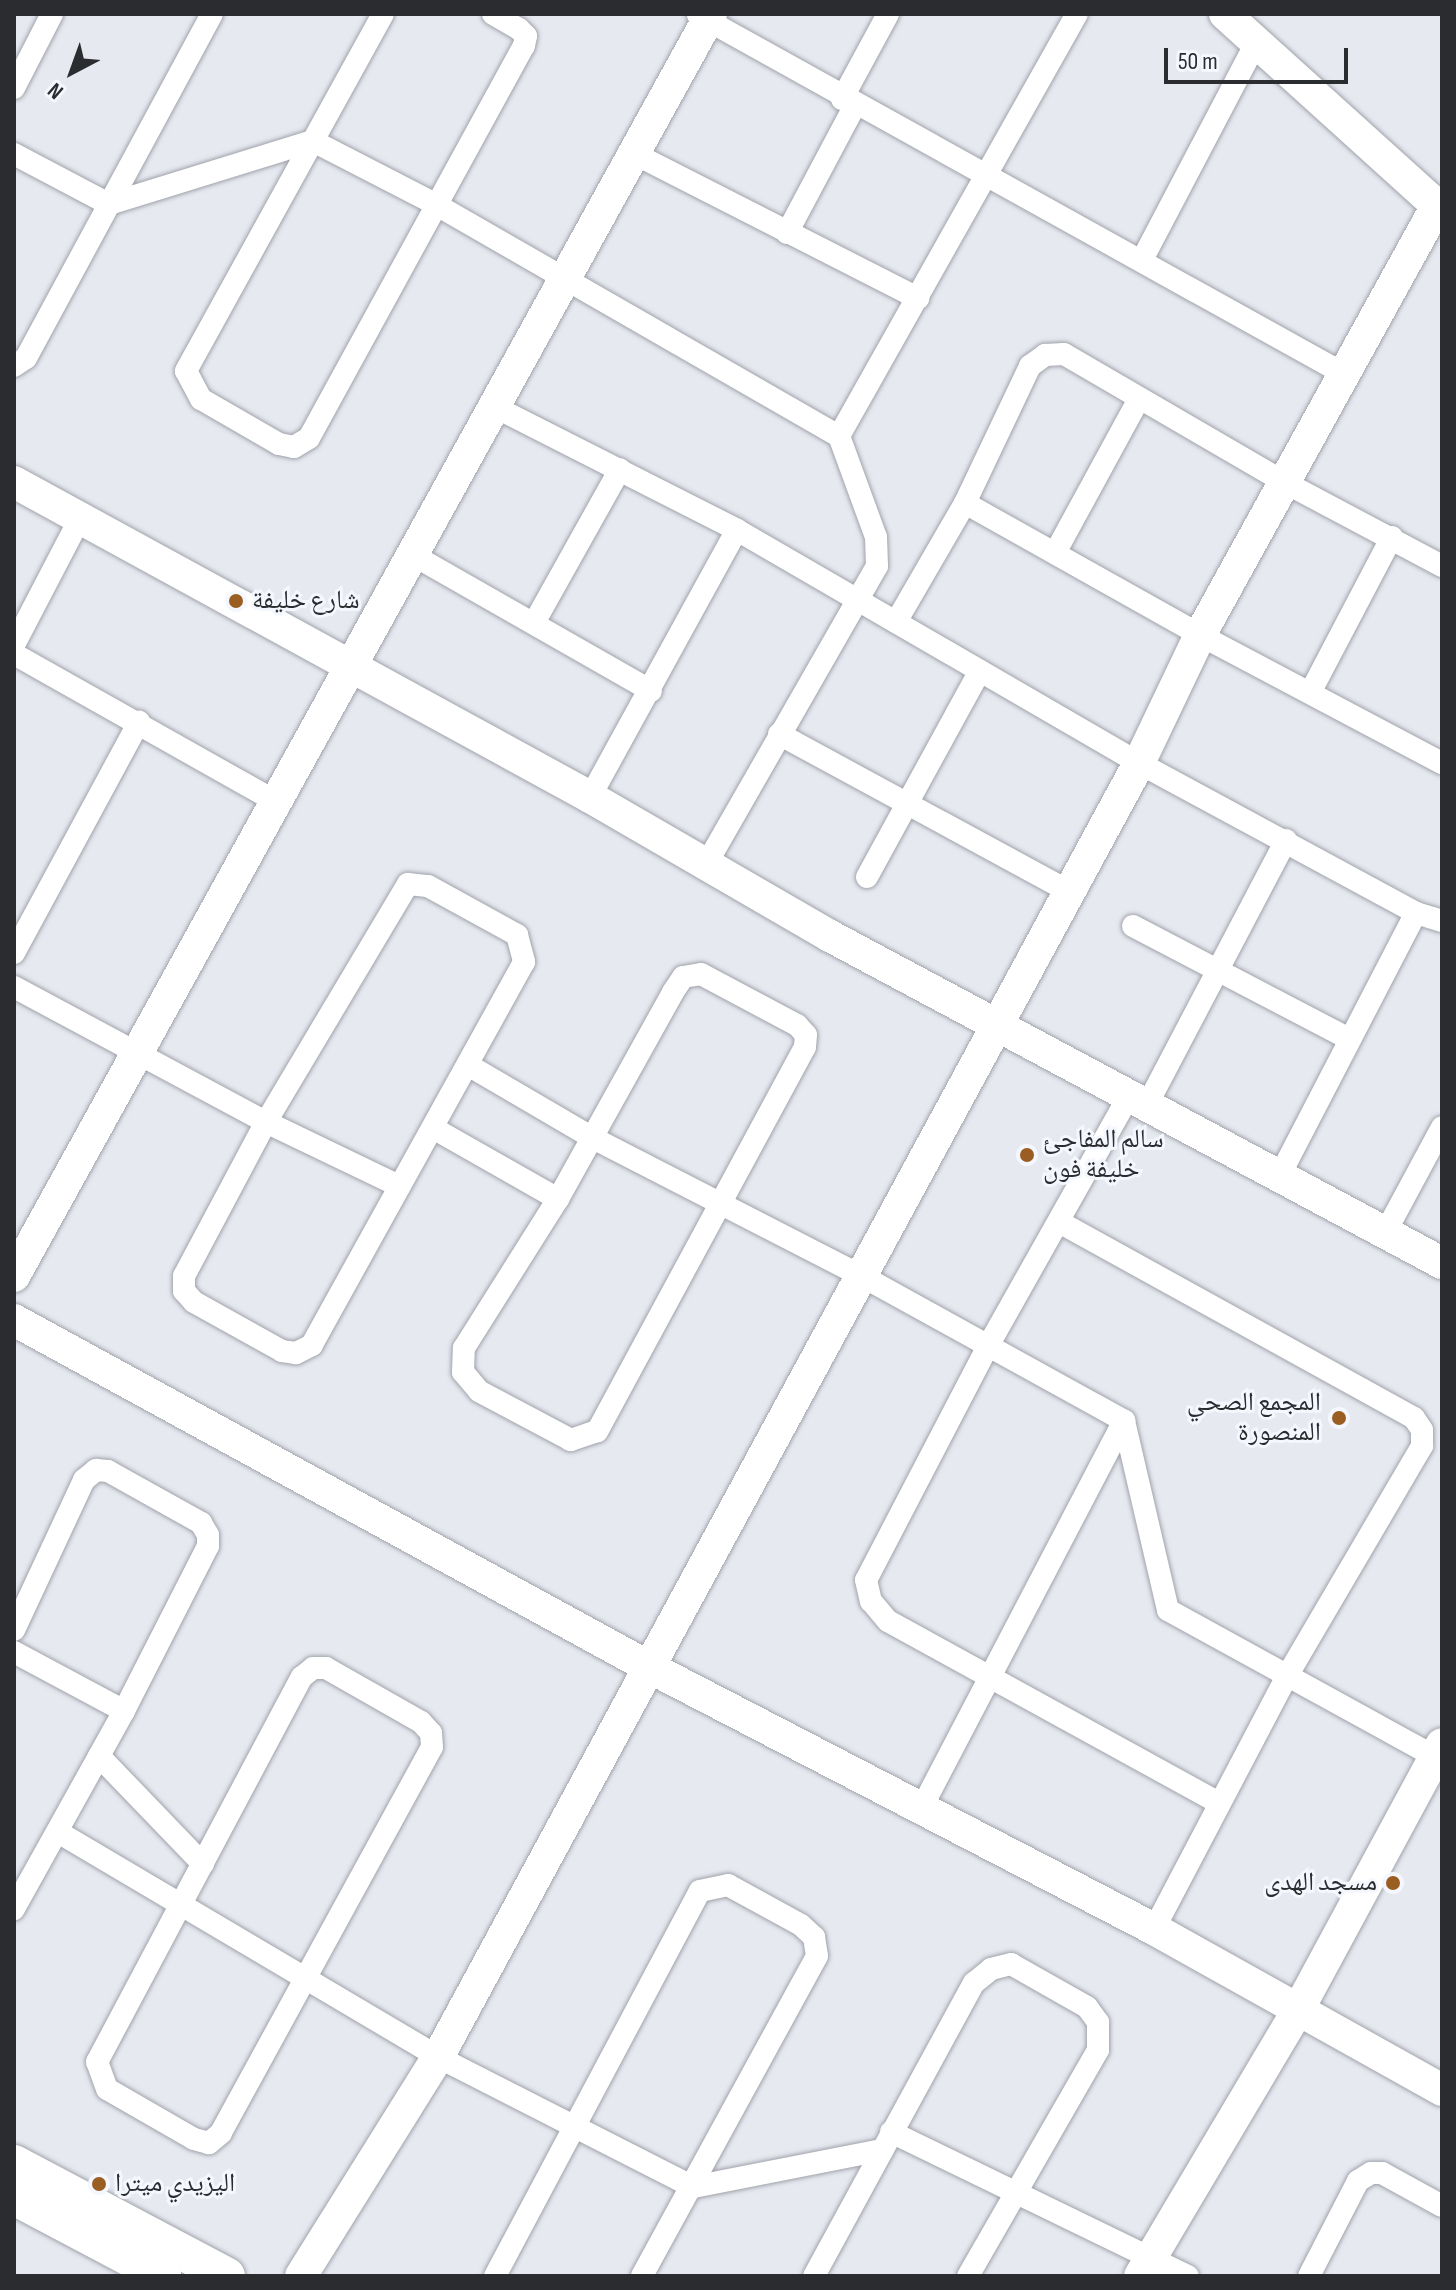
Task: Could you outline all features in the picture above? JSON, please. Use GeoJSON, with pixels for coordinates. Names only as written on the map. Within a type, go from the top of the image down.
{"type":"FeatureCollection","features":[{"type":"Feature","properties":{"kind":"main road"},"geometry":{"type":"LineString","coordinates":[[14,2172],[163,2276]]}},
{"type":"Feature","properties":{"kind":"main road"},"geometry":{"type":"LineString","coordinates":[[14,2172],[227,2276]]}},
{"type":"Feature","properties":{"kind":"street"},"geometry":{"type":"LineString","coordinates":[[14,88],[52,14]]}},
{"type":"Feature","properties":{"kind":"street"},"geometry":{"type":"LineString","coordinates":[[14,366],[26,358],[212,14]]}},
{"type":"Feature","properties":{"kind":"street"},"geometry":{"type":"LineString","coordinates":[[383,14],[186,371],[201,399],[279,444],[294,447],[309,438],[524,46],[526,36],[493,14]]}},
{"type":"Feature","properties":{"kind":"street"},"geometry":{"type":"LineString","coordinates":[[787,233],[888,14]]}},
{"type":"Feature","properties":{"kind":"street"},"geometry":{"type":"LineString","coordinates":[[839,436],[1077,14]]}},
{"type":"Feature","properties":{"kind":"street"},"geometry":{"type":"LineString","coordinates":[[301,2276],[438,2057],[647,1666],[1139,763],[1200,635],[1439,208],[1225,14]]}},
{"type":"Feature","properties":{"kind":"street"},"geometry":{"type":"LineString","coordinates":[[14,1276],[273,800],[351,667],[564,277],[635,154],[705,16],[848,102],[985,178],[1143,258],[1344,374]]}},
{"type":"Feature","properties":{"kind":"street"},"geometry":{"type":"LineString","coordinates":[[1143,258],[1257,41]]}},
{"type":"Feature","properties":{"kind":"street"},"geometry":{"type":"LineString","coordinates":[[14,154],[109,204],[313,141],[435,204],[839,436],[876,537],[877,566],[854,601],[706,864]]}},
{"type":"Feature","properties":{"kind":"street"},"geometry":{"type":"LineString","coordinates":[[635,154],[918,298]]}},
{"type":"Feature","properties":{"kind":"street"},"geometry":{"type":"LineString","coordinates":[[896,622],[965,503],[1030,366],[1045,355],[1064,354],[1284,482],[1442,566]]}},
{"type":"Feature","properties":{"kind":"street"},"geometry":{"type":"LineString","coordinates":[[1055,553],[1139,399]]}},
{"type":"Feature","properties":{"kind":"street"},"geometry":{"type":"LineString","coordinates":[[495,407],[737,530],[854,601],[896,622],[1139,763],[1416,913],[1442,921]]}},
{"type":"Feature","properties":{"kind":"street"},"geometry":{"type":"LineString","coordinates":[[534,623],[620,469]]}},
{"type":"Feature","properties":{"kind":"street"},"geometry":{"type":"LineString","coordinates":[[14,482],[590,797],[995,1025],[1281,1173],[1442,1263]]}},
{"type":"Feature","properties":{"kind":"street"},"geometry":{"type":"LineString","coordinates":[[965,503],[1200,635],[1441,758]]}},
{"type":"Feature","properties":{"kind":"street"},"geometry":{"type":"LineString","coordinates":[[14,645],[80,518]]}},
{"type":"Feature","properties":{"kind":"street"},"geometry":{"type":"LineString","coordinates":[[590,797],[737,530]]}},
{"type":"Feature","properties":{"kind":"street"},"geometry":{"type":"LineString","coordinates":[[1311,691],[1392,537]]}},
{"type":"Feature","properties":{"kind":"street"},"geometry":{"type":"LineString","coordinates":[[413,555],[651,691]]}},
{"type":"Feature","properties":{"kind":"street"},"geometry":{"type":"LineString","coordinates":[[14,654],[273,800]]}},
{"type":"Feature","properties":{"kind":"street"},"geometry":{"type":"LineString","coordinates":[[867,877],[904,803],[980,671]]}},
{"type":"Feature","properties":{"kind":"street"},"geometry":{"type":"LineString","coordinates":[[14,953],[139,722]]}},
{"type":"Feature","properties":{"kind":"street"},"geometry":{"type":"LineString","coordinates":[[779,734],[1068,891]]}},
{"type":"Feature","properties":{"kind":"street"},"geometry":{"type":"LineString","coordinates":[[1219,1803],[989,1672],[888,1621],[871,1601],[866,1580],[989,1344],[1217,969],[1286,840]]}},
{"type":"Feature","properties":{"kind":"street"},"geometry":{"type":"LineString","coordinates":[[408,884],[428,886],[517,935],[522,945],[524,962],[468,1065],[312,1345],[296,1353],[282,1351],[184,1291],[184,1276],[266,1122],[408,884]]}},
{"type":"Feature","properties":{"kind":"street"},"geometry":{"type":"LineString","coordinates":[[1281,1173],[1416,913]]}},
{"type":"Feature","properties":{"kind":"street"},"geometry":{"type":"LineString","coordinates":[[1133,926],[1349,1039]]}},
{"type":"Feature","properties":{"kind":"street"},"geometry":{"type":"LineString","coordinates":[[701,974],[797,1025],[806,1035],[805,1047],[597,1431],[571,1440],[479,1391],[463,1372],[464,1348],[558,1199],[591,1137],[683,977],[701,974]]}},
{"type":"Feature","properties":{"kind":"street"},"geometry":{"type":"LineString","coordinates":[[14,987],[266,1122],[399,1186]]}},
{"type":"Feature","properties":{"kind":"street"},"geometry":{"type":"LineString","coordinates":[[468,1065],[591,1137],[860,1275],[1124,1421],[1168,1610],[1439,1751],[1298,2010],[1146,2266]]}},
{"type":"Feature","properties":{"kind":"street"},"geometry":{"type":"LineString","coordinates":[[1385,1233],[1442,1127]]}},
{"type":"Feature","properties":{"kind":"street"},"geometry":{"type":"LineString","coordinates":[[433,1128],[558,1199]]}},
{"type":"Feature","properties":{"kind":"street"},"geometry":{"type":"LineString","coordinates":[[1061,1223],[1414,1418],[1422,1430],[1422,1446],[1288,1674],[1154,1929]]}},
{"type":"Feature","properties":{"kind":"street"},"geometry":{"type":"LineString","coordinates":[[14,1320],[647,1666],[1154,1929],[1442,2090]]}},
{"type":"Feature","properties":{"kind":"street"},"geometry":{"type":"LineString","coordinates":[[922,1807],[989,1672],[1124,1421]]}},
{"type":"Feature","properties":{"kind":"street"},"geometry":{"type":"LineString","coordinates":[[14,1630],[84,1480],[96,1470],[108,1471],[201,1523],[208,1546],[124,1711],[14,1909]]}},
{"type":"Feature","properties":{"kind":"street"},"geometry":{"type":"LineString","coordinates":[[14,1652],[124,1711]]}},
{"type":"Feature","properties":{"kind":"street"},"geometry":{"type":"LineString","coordinates":[[313,1668],[326,1668],[431,1733],[432,1747],[221,2133],[209,2143],[194,2139],[107,2089],[97,2062],[182,1904],[302,1677],[313,1668]]}},
{"type":"Feature","properties":{"kind":"street"},"geometry":{"type":"LineString","coordinates":[[99,1756],[203,1864]]}},
{"type":"Feature","properties":{"kind":"street"},"geometry":{"type":"LineString","coordinates":[[58,1832],[438,2057],[693,2187],[886,2141],[1014,2191],[1146,2266],[1188,2276]]}},
{"type":"Feature","properties":{"kind":"street"},"geometry":{"type":"LineString","coordinates":[[495,2276],[700,1891],[728,1885],[801,1925],[814,1937],[817,1956],[642,2276]]}},
{"type":"Feature","properties":{"kind":"street"},"geometry":{"type":"LineString","coordinates":[[814,2276],[974,1983],[991,1969],[1011,1964],[1087,2007],[1098,2022],[1098,2050],[1014,2191],[968,2276]]}},
{"type":"Feature","properties":{"kind":"street"},"geometry":{"type":"LineString","coordinates":[[1309,2276],[1358,2181],[1371,2173],[1382,2173],[1442,2206]]}},
{"type":"Feature","properties":{"kind":"place","name":"شارع خليفة"},"geometry":{"type":"Point","coordinates":[236,601]}},
{"type":"Feature","properties":{"kind":"place","name":"سالم المفاجئ خليفة فون"},"geometry":{"type":"Point","coordinates":[1027,1155]}},
{"type":"Feature","properties":{"kind":"place","name":"المجمع الصحي المنصورة"},"geometry":{"type":"Point","coordinates":[1339,1418]}},
{"type":"Feature","properties":{"kind":"place","name":"مسجد الهدى"},"geometry":{"type":"Point","coordinates":[1393,1883]}},
{"type":"Feature","properties":{"kind":"place","name":"اليزيدي ميترا"},"geometry":{"type":"Point","coordinates":[99,2184]}}]}
